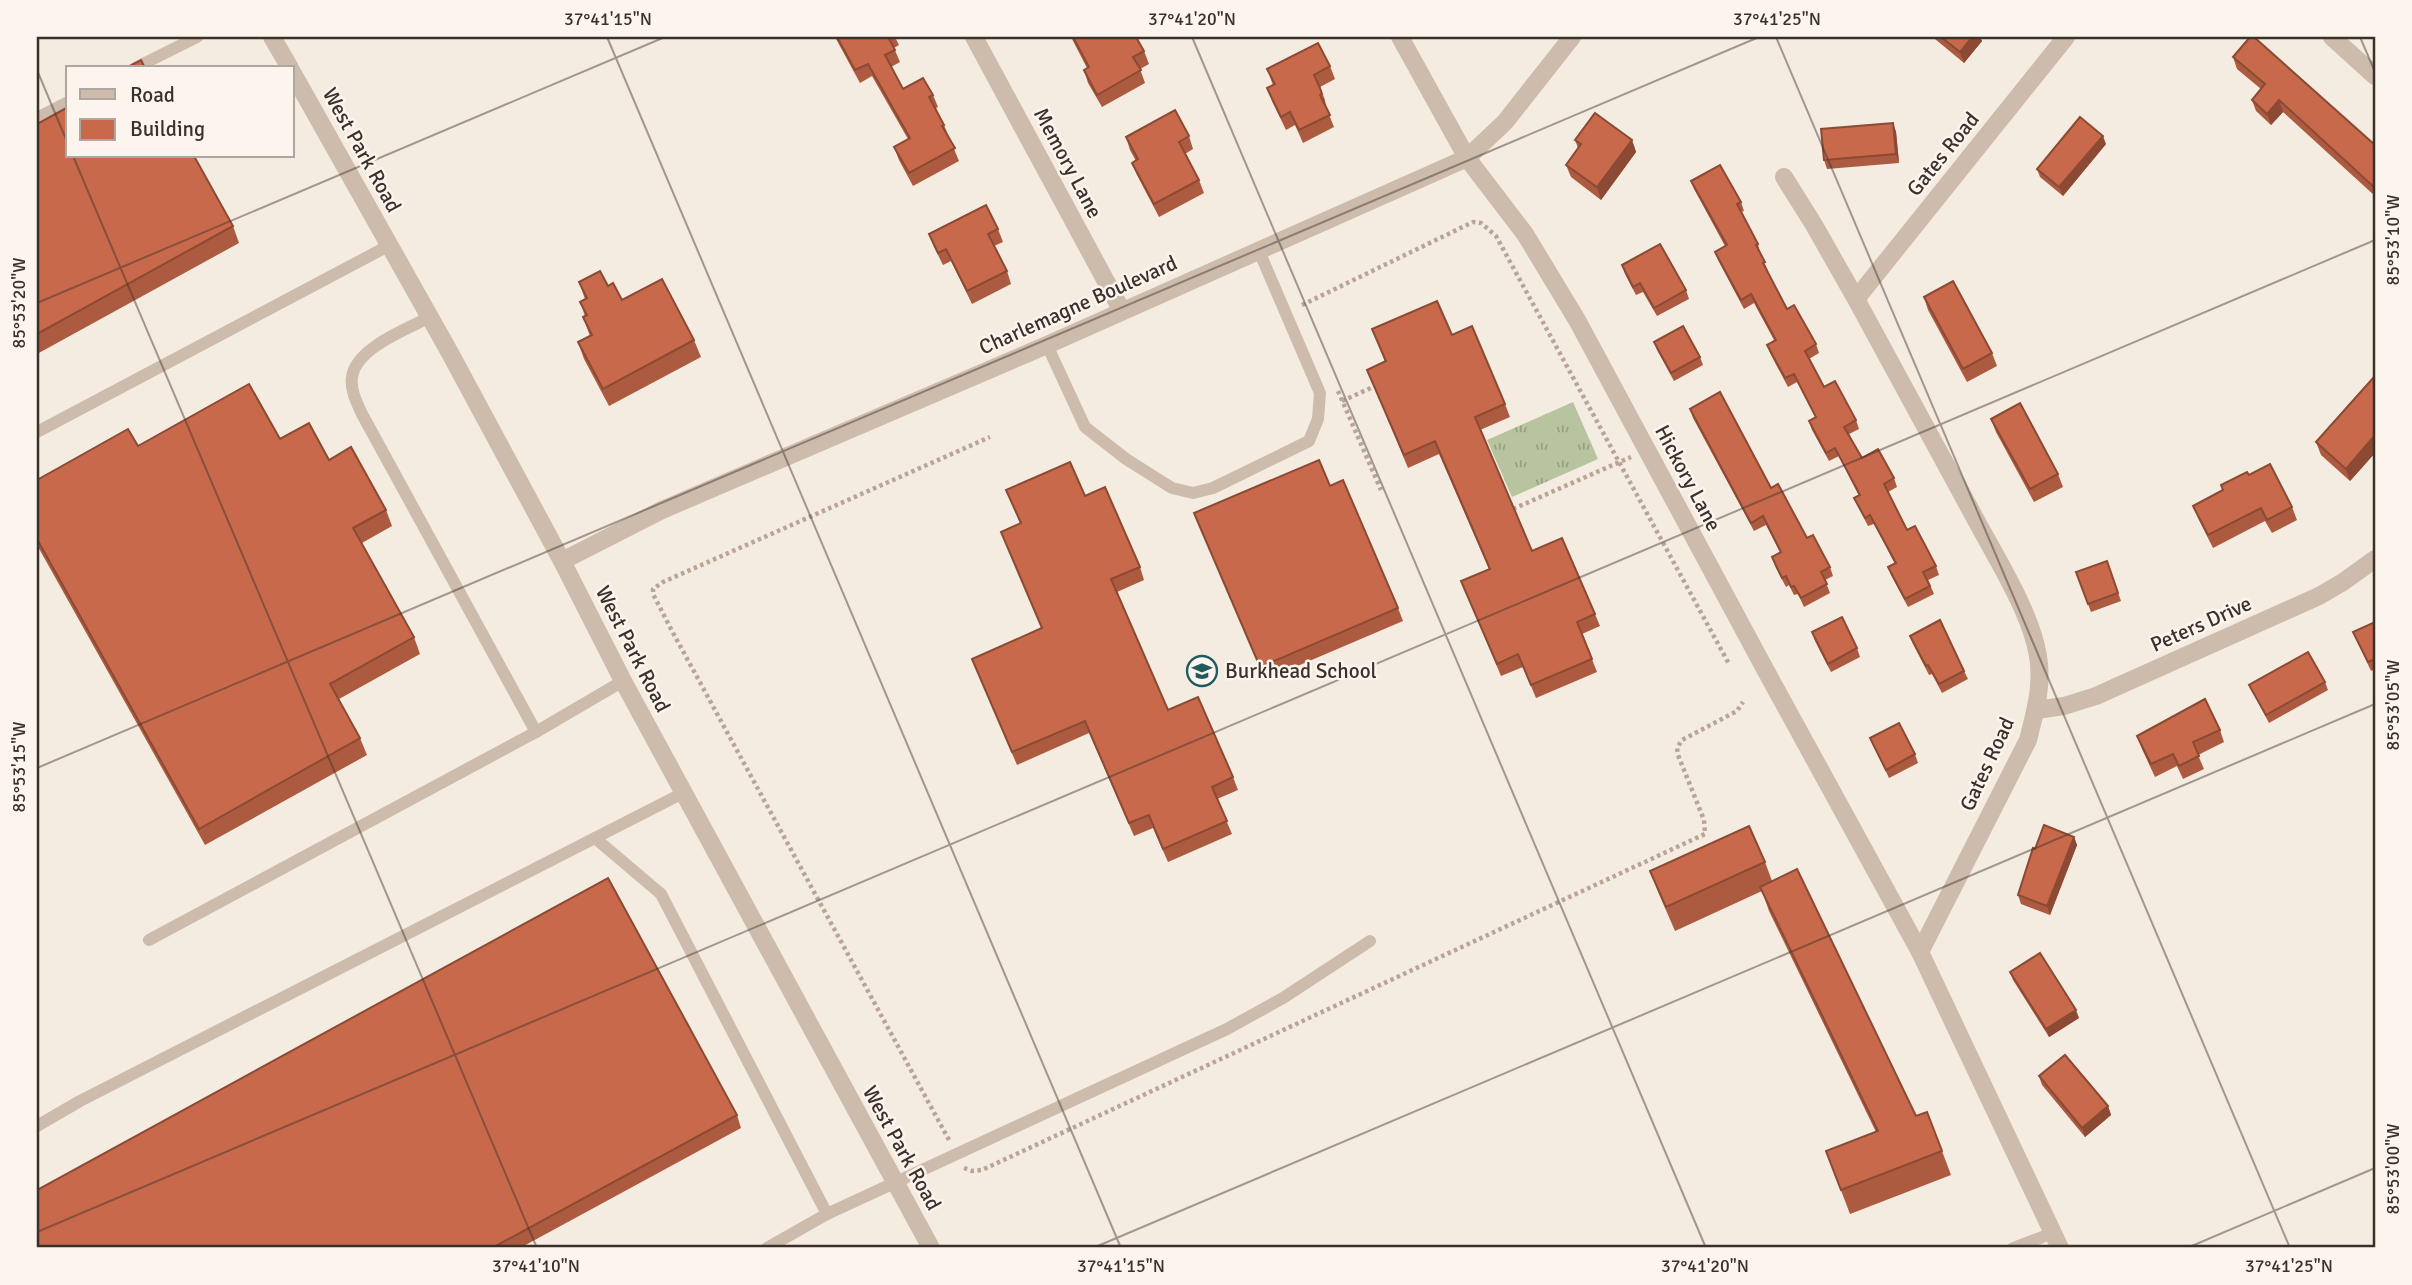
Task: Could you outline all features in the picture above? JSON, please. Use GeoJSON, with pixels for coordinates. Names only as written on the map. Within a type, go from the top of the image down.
{"type":"FeatureCollection","features":[{"type":"Feature","properties":{"kind":"street","name":"West Park Road"},"geometry":{"type":"LineString","coordinates":[[272,37],[289,66]]}},
{"type":"Feature","properties":{"kind":"street","name":"Memory Lane"},"geometry":{"type":"LineString","coordinates":[[974,37],[1122,311]]}},
{"type":"Feature","properties":{"kind":"street","name":"Hickory Lane"},"geometry":{"type":"LineString","coordinates":[[1400,37],[1466,158],[1524,234],[1577,320],[1920,952]]}},
{"type":"Feature","properties":{"kind":"street","name":"Charlemagne Boulevard"},"geometry":{"type":"LineString","coordinates":[[562,561],[662,510],[1047,345],[1466,158],[1505,122],[1572,37]]}},
{"type":"Feature","properties":{"kind":"street","name":"Gates Road"},"geometry":{"type":"LineString","coordinates":[[1856,299],[2066,37]]}},
{"type":"Feature","properties":{"kind":"street"},"geometry":{"type":"LineString","coordinates":[[2332,37],[2375,76]]}},
{"type":"Feature","properties":{"kind":"street","name":"West Park Road"},"geometry":{"type":"LineString","coordinates":[[294,75],[430,317],[683,793],[931,1248]]}},
{"type":"Feature","properties":{"kind":"street","name":"Gates Road"},"geometry":{"type":"LineString","coordinates":[[1784,177],[1856,299],[2006,575],[2038,654],[2040,682],[2028,740],[1920,952]]}},
{"type":"Feature","properties":{"kind":"street","name":"Peters Drive"},"geometry":{"type":"LineString","coordinates":[[2036,710],[2064,706],[2108,691],[2319,596],[2375,559]]}},
{"type":"Feature","properties":{"kind":"street"},"geometry":{"type":"LineString","coordinates":[[1920,952],[2056,1240]]}},
{"type":"Feature","properties":{"kind":"lane"},"geometry":{"type":"LineString","coordinates":[[139,66],[197,37]]}},
{"type":"Feature","properties":{"kind":"lane"},"geometry":{"type":"LineString","coordinates":[[37,118],[66,103]]}},
{"type":"Feature","properties":{"kind":"lane"},"geometry":{"type":"LineString","coordinates":[[37,432],[390,245]]}},
{"type":"Feature","properties":{"kind":"lane"},"geometry":{"type":"LineString","coordinates":[[1047,345],[1085,427],[1126,460],[1172,488],[1193,493],[1213,488],[1309,441],[1318,419],[1320,393],[1259,250]]}},
{"type":"Feature","properties":{"kind":"lane"},"geometry":{"type":"LineString","coordinates":[[430,317],[372,348],[358,361],[352,377],[354,395],[536,732]]}},
{"type":"Feature","properties":{"kind":"lane"},"geometry":{"type":"LineString","coordinates":[[149,940],[536,732],[623,681]]}},
{"type":"Feature","properties":{"kind":"lane"},"geometry":{"type":"LineString","coordinates":[[37,1126],[80,1101],[683,793]]}},
{"type":"Feature","properties":{"kind":"lane"},"geometry":{"type":"LineString","coordinates":[[595,838],[661,894],[827,1214]]}},
{"type":"Feature","properties":{"kind":"lane"},"geometry":{"type":"LineString","coordinates":[[767,1248],[827,1214],[1227,1028],[1283,998],[1370,941]]}},
{"type":"Feature","properties":{"kind":"lane"},"geometry":{"type":"LineString","coordinates":[[2013,1248],[2056,1240]]}},
{"type":"Feature","properties":{"kind":"path"},"geometry":{"type":"LineString","coordinates":[[1302,305],[1473,222],[1480,223],[1496,236],[1729,664]]}},
{"type":"Feature","properties":{"kind":"path"},"geometry":{"type":"LineString","coordinates":[[1342,401],[1373,387]]}},
{"type":"Feature","properties":{"kind":"path"},"geometry":{"type":"LineString","coordinates":[[949,1140],[653,594],[653,589],[663,582],[990,437]]}},
{"type":"Feature","properties":{"kind":"path"},"geometry":{"type":"LineString","coordinates":[[1513,509],[1638,454]]}},
{"type":"Feature","properties":{"kind":"path"},"geometry":{"type":"LineString","coordinates":[[963,1166],[971,1171],[982,1170],[1705,834],[1704,820],[1677,748],[1682,740],[1737,711],[1743,702]]}},
{"type":"Feature","properties":{"kind":"green space"},"geometry":{"type":"Polygon","coordinates":[[[1573,402],[1598,459],[1512,497],[1487,440],[1573,402]]]}},
{"type":"Feature","properties":{"kind":"building"},"geometry":{"type":"Polygon","coordinates":[[[837,37],[888,37],[895,50],[885,55],[903,89],[923,78],[933,95],[929,97],[944,125],[942,126],[955,148],[909,173],[894,147],[910,138],[868,64],[855,70],[837,37]]]}},
{"type":"Feature","properties":{"kind":"building"},"geometry":{"type":"Polygon","coordinates":[[[1073,37],[1136,37],[1144,51],[1133,57],[1141,70],[1097,95],[1084,70],[1089,67],[1073,37]]]}},
{"type":"Feature","properties":{"kind":"building"},"geometry":{"type":"Polygon","coordinates":[[[1941,37],[1972,37],[1960,52],[1941,37]]]}},
{"type":"Feature","properties":{"kind":"building"},"geometry":{"type":"Polygon","coordinates":[[[2250,37],[2254,37],[2375,145],[2375,188],[2279,100],[2267,114],[2252,100],[2265,84],[2233,57],[2250,37]]]}},
{"type":"Feature","properties":{"kind":"building"},"geometry":{"type":"Polygon","coordinates":[[[1318,43],[1330,66],[1314,75],[1330,115],[1299,130],[1290,112],[1281,117],[1267,88],[1275,84],[1267,69],[1318,43]]]}},
{"type":"Feature","properties":{"kind":"building"},"geometry":{"type":"Polygon","coordinates":[[[141,60],[144,66],[130,66],[141,60]]]}},
{"type":"Feature","properties":{"kind":"building"},"geometry":{"type":"Polygon","coordinates":[[[66,108],[66,158],[195,158],[233,226],[37,334],[37,124],[66,108]]]}},
{"type":"Feature","properties":{"kind":"building"},"geometry":{"type":"Polygon","coordinates":[[[1175,110],[1189,136],[1179,142],[1199,180],[1154,204],[1132,163],[1138,159],[1126,137],[1175,110]]]}},
{"type":"Feature","properties":{"kind":"building"},"geometry":{"type":"Polygon","coordinates":[[[1595,113],[1632,140],[1597,187],[1566,165],[1581,144],[1575,140],[1595,113]]]}},
{"type":"Feature","properties":{"kind":"building"},"geometry":{"type":"Polygon","coordinates":[[[2080,117],[2103,136],[2059,187],[2037,169],[2080,117]]]}},
{"type":"Feature","properties":{"kind":"building"},"geometry":{"type":"Polygon","coordinates":[[[1893,123],[1896,154],[1824,160],[1821,129],[1893,123]]]}},
{"type":"Feature","properties":{"kind":"building"},"geometry":{"type":"Polygon","coordinates":[[[1720,165],[1741,202],[1737,204],[1787,309],[1794,305],[1816,344],[1805,351],[1824,387],[1835,381],[1856,420],[1844,427],[1862,458],[1878,449],[1894,478],[1884,484],[1907,530],[1915,526],[1936,566],[1923,572],[1930,586],[1905,599],[1888,567],[1896,563],[1870,515],[1865,518],[1854,498],[1860,495],[1835,448],[1826,453],[1809,421],[1816,417],[1794,374],[1785,378],[1767,345],[1776,340],[1751,294],[1741,300],[1715,252],[1727,245],[1691,181],[1720,165]]]}},
{"type":"Feature","properties":{"kind":"building"},"geometry":{"type":"Polygon","coordinates":[[[986,205],[998,229],[988,234],[1007,271],[967,291],[946,249],[938,253],[929,234],[986,205]]]}},
{"type":"Feature","properties":{"kind":"building"},"geometry":{"type":"Polygon","coordinates":[[[1660,244],[1686,290],[1654,308],[1640,283],[1633,287],[1622,265],[1660,244]]]}},
{"type":"Feature","properties":{"kind":"building"},"geometry":{"type":"Polygon","coordinates":[[[600,271],[608,286],[613,283],[622,300],[662,279],[694,340],[603,389],[578,342],[592,335],[583,317],[587,315],[580,302],[587,298],[579,282],[600,271]]]}},
{"type":"Feature","properties":{"kind":"building"},"geometry":{"type":"Polygon","coordinates":[[[1953,281],[1992,353],[1963,369],[1924,297],[1953,281]]]}},
{"type":"Feature","properties":{"kind":"building"},"geometry":{"type":"Polygon","coordinates":[[[1437,301],[1452,335],[1472,326],[1505,404],[1475,417],[1532,551],[1562,538],[1595,614],[1577,622],[1592,659],[1531,685],[1518,654],[1497,664],[1461,581],[1490,569],[1435,441],[1404,455],[1367,370],[1386,361],[1372,329],[1437,301]]]}},
{"type":"Feature","properties":{"kind":"building"},"geometry":{"type":"Polygon","coordinates":[[[1683,326],[1700,357],[1671,373],[1654,342],[1683,326]]]}},
{"type":"Feature","properties":{"kind":"building"},"geometry":{"type":"Polygon","coordinates":[[[2374,377],[2375,435],[2346,469],[2316,442],[2374,377]]]}},
{"type":"Feature","properties":{"kind":"building"},"geometry":{"type":"Polygon","coordinates":[[[249,384],[280,439],[309,423],[329,460],[351,447],[386,510],[353,528],[414,637],[330,684],[360,738],[199,829],[37,539],[37,480],[128,429],[138,446],[249,384]]]}},
{"type":"Feature","properties":{"kind":"building"},"geometry":{"type":"Polygon","coordinates":[[[1720,392],[1771,488],[1778,484],[1807,538],[1813,535],[1830,567],[1821,572],[1827,584],[1801,598],[1786,576],[1782,578],[1772,557],[1781,552],[1763,516],[1751,523],[1690,409],[1720,392]]]}},
{"type":"Feature","properties":{"kind":"building"},"geometry":{"type":"Polygon","coordinates":[[[2020,403],[2058,474],[2030,489],[1991,419],[2020,403]]]}},
{"type":"Feature","properties":{"kind":"building"},"geometry":{"type":"Polygon","coordinates":[[[1319,460],[1330,486],[1343,480],[1398,608],[1260,667],[1194,513],[1319,460]]]}},
{"type":"Feature","properties":{"kind":"building"},"geometry":{"type":"Polygon","coordinates":[[[1070,462],[1085,496],[1105,487],[1140,567],[1111,579],[1168,710],[1198,697],[1233,777],[1212,787],[1227,821],[1163,849],[1149,815],[1129,823],[1085,721],[1012,752],[972,659],[1042,628],[1001,532],[1021,523],[1006,490],[1070,462]]]}},
{"type":"Feature","properties":{"kind":"building"},"geometry":{"type":"Polygon","coordinates":[[[2270,464],[2292,507],[2267,520],[2261,508],[2208,535],[2193,506],[2223,490],[2221,485],[2270,464]]]}},
{"type":"Feature","properties":{"kind":"building"},"geometry":{"type":"Polygon","coordinates":[[[2107,561],[2118,593],[2088,604],[2076,572],[2107,561]]]}},
{"type":"Feature","properties":{"kind":"building"},"geometry":{"type":"Polygon","coordinates":[[[1842,617],[1857,648],[1828,664],[1812,632],[1842,617]]]}},
{"type":"Feature","properties":{"kind":"building"},"geometry":{"type":"Polygon","coordinates":[[[1940,620],[1964,671],[1939,684],[1910,636],[1940,620]]]}},
{"type":"Feature","properties":{"kind":"building"},"geometry":{"type":"Polygon","coordinates":[[[2375,622],[2375,659],[2368,662],[2353,632],[2375,622]]]}},
{"type":"Feature","properties":{"kind":"building"},"geometry":{"type":"Polygon","coordinates":[[[2308,652],[2325,682],[2266,715],[2249,685],[2308,652]]]}},
{"type":"Feature","properties":{"kind":"building"},"geometry":{"type":"Polygon","coordinates":[[[2205,699],[2220,730],[2193,742],[2199,756],[2179,766],[2173,754],[2151,764],[2137,736],[2205,699]]]}},
{"type":"Feature","properties":{"kind":"building"},"geometry":{"type":"Polygon","coordinates":[[[1899,723],[1915,754],[1886,770],[1870,738],[1899,723]]]}},
{"type":"Feature","properties":{"kind":"building"},"geometry":{"type":"Polygon","coordinates":[[[2044,825],[2074,837],[2047,906],[2018,895],[2033,848],[2035,849],[2044,825]]]}},
{"type":"Feature","properties":{"kind":"building"},"geometry":{"type":"Polygon","coordinates":[[[1749,826],[1765,862],[1666,907],[1650,871],[1749,826]]]}},
{"type":"Feature","properties":{"kind":"building"},"geometry":{"type":"Polygon","coordinates":[[[1797,869],[1916,1116],[1927,1112],[1942,1151],[1841,1190],[1826,1151],[1878,1131],[1760,887],[1797,869]]]}},
{"type":"Feature","properties":{"kind":"building"},"geometry":{"type":"Polygon","coordinates":[[[608,878],[737,1115],[492,1248],[37,1248],[37,1190],[608,878]]]}},
{"type":"Feature","properties":{"kind":"building"},"geometry":{"type":"Polygon","coordinates":[[[2040,953],[2076,1010],[2046,1029],[2010,972],[2040,953]]]}},
{"type":"Feature","properties":{"kind":"building"},"geometry":{"type":"Polygon","coordinates":[[[2065,1055],[2108,1106],[2082,1128],[2039,1076],[2065,1055]]]}},
{"type":"Feature","properties":{"kind":"place","name":"Burkhead School"},"geometry":{"type":"Point","coordinates":[1202,671]}}]}
